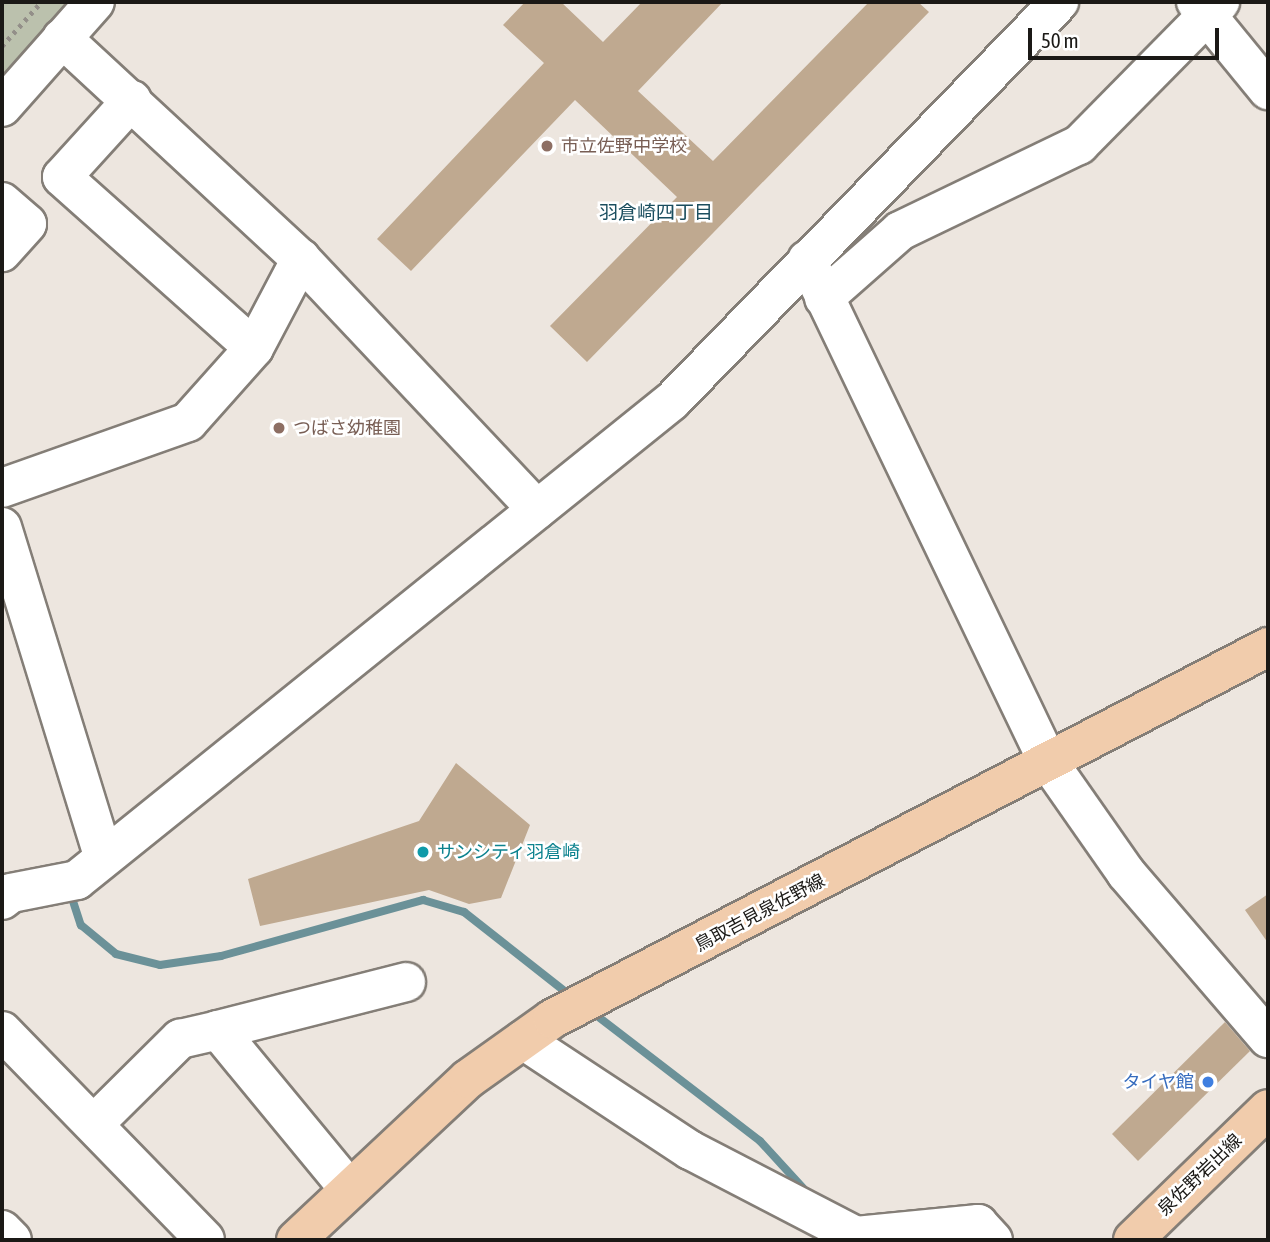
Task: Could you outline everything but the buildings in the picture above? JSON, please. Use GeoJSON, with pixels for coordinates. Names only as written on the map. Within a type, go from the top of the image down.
{"type":"FeatureCollection","features":[{"type":"Feature","properties":{"kind":"main road","name":"鳥取吉見泉佐野線"},"geometry":{"type":"LineString","coordinates":[[296,1240],[468,1079],[602,989],[682,954],[1047,760],[1268,647]]}},
{"type":"Feature","properties":{"kind":"main road","name":"泉佐野岩出線"},"geometry":{"type":"LineString","coordinates":[[1133,1240],[1268,1109]]}},
{"type":"Feature","properties":{"kind":"street"},"geometry":{"type":"LineString","coordinates":[[2,107],[95,2]]}},
{"type":"Feature","properties":{"kind":"street"},"geometry":{"type":"LineString","coordinates":[[2,900],[11,893],[77,880],[672,401],[1059,2]]}},
{"type":"Feature","properties":{"kind":"street"},"geometry":{"type":"LineString","coordinates":[[824,298],[900,231],[1079,145],[1208,6],[1268,90]]}},
{"type":"Feature","properties":{"kind":"street"},"geometry":{"type":"LineString","coordinates":[[62,38],[301,259],[537,509]]}},
{"type":"Feature","properties":{"kind":"street"},"geometry":{"type":"LineString","coordinates":[[132,100],[62,177],[254,348]]}},
{"type":"Feature","properties":{"kind":"street"},"geometry":{"type":"LineString","coordinates":[[2,202],[27,223],[2,252]]}},
{"type":"Feature","properties":{"kind":"street"},"geometry":{"type":"LineString","coordinates":[[2,488],[188,422],[254,348],[301,259]]}},
{"type":"Feature","properties":{"kind":"street"},"geometry":{"type":"LineString","coordinates":[[807,260],[1047,760],[1126,873],[1268,1038]]}},
{"type":"Feature","properties":{"kind":"street"},"geometry":{"type":"LineString","coordinates":[[2,527],[104,858]]}},
{"type":"Feature","properties":{"kind":"street"},"geometry":{"type":"LineString","coordinates":[[95,1123],[180,1039],[218,1030],[345,988],[406,982]]}},
{"type":"Feature","properties":{"kind":"street"},"geometry":{"type":"LineString","coordinates":[[218,1030],[349,1189]]}},
{"type":"Feature","properties":{"kind":"street"},"geometry":{"type":"LineString","coordinates":[[2,1031],[95,1123],[205,1240]]}},
{"type":"Feature","properties":{"kind":"street"},"geometry":{"type":"LineString","coordinates":[[523,1040],[690,1150],[856,1236],[978,1224],[993,1240]]}},
{"type":"Feature","properties":{"kind":"street"},"geometry":{"type":"LineString","coordinates":[[2,1230],[12,1240]]}},
{"type":"Feature","properties":{"kind":"path"},"geometry":{"type":"LineString","coordinates":[[2,46],[41,2]]}},
{"type":"Feature","properties":{"kind":"green space"},"geometry":{"type":"Polygon","coordinates":[[[80,2],[2,89],[2,3],[80,2]]]}},
{"type":"Feature","properties":{"kind":"waterway"},"geometry":{"type":"LineString","coordinates":[[70,892],[81,925],[116,954],[160,965],[221,956],[423,900],[464,912],[567,993]]}},
{"type":"Feature","properties":{"kind":"waterway"},"geometry":{"type":"LineString","coordinates":[[592,1012],[760,1141],[804,1189]]}},
{"type":"Feature","properties":{"kind":"place","name":"市立佐野中学校"},"geometry":{"type":"Point","coordinates":[547,146]}},
{"type":"Feature","properties":{"kind":"place","name":"つばさ幼稚園"},"geometry":{"type":"Point","coordinates":[279,428]}},
{"type":"Feature","properties":{"kind":"place","name":"サンシティ羽倉崎"},"geometry":{"type":"Point","coordinates":[423,852]}},
{"type":"Feature","properties":{"kind":"place","name":"タイヤ館"},"geometry":{"type":"Point","coordinates":[1208,1082]}},
{"type":"Feature","properties":{"kind":"district","name":"羽倉崎四丁目"},"geometry":{"type":"Point","coordinates":[656,213]}}]}
